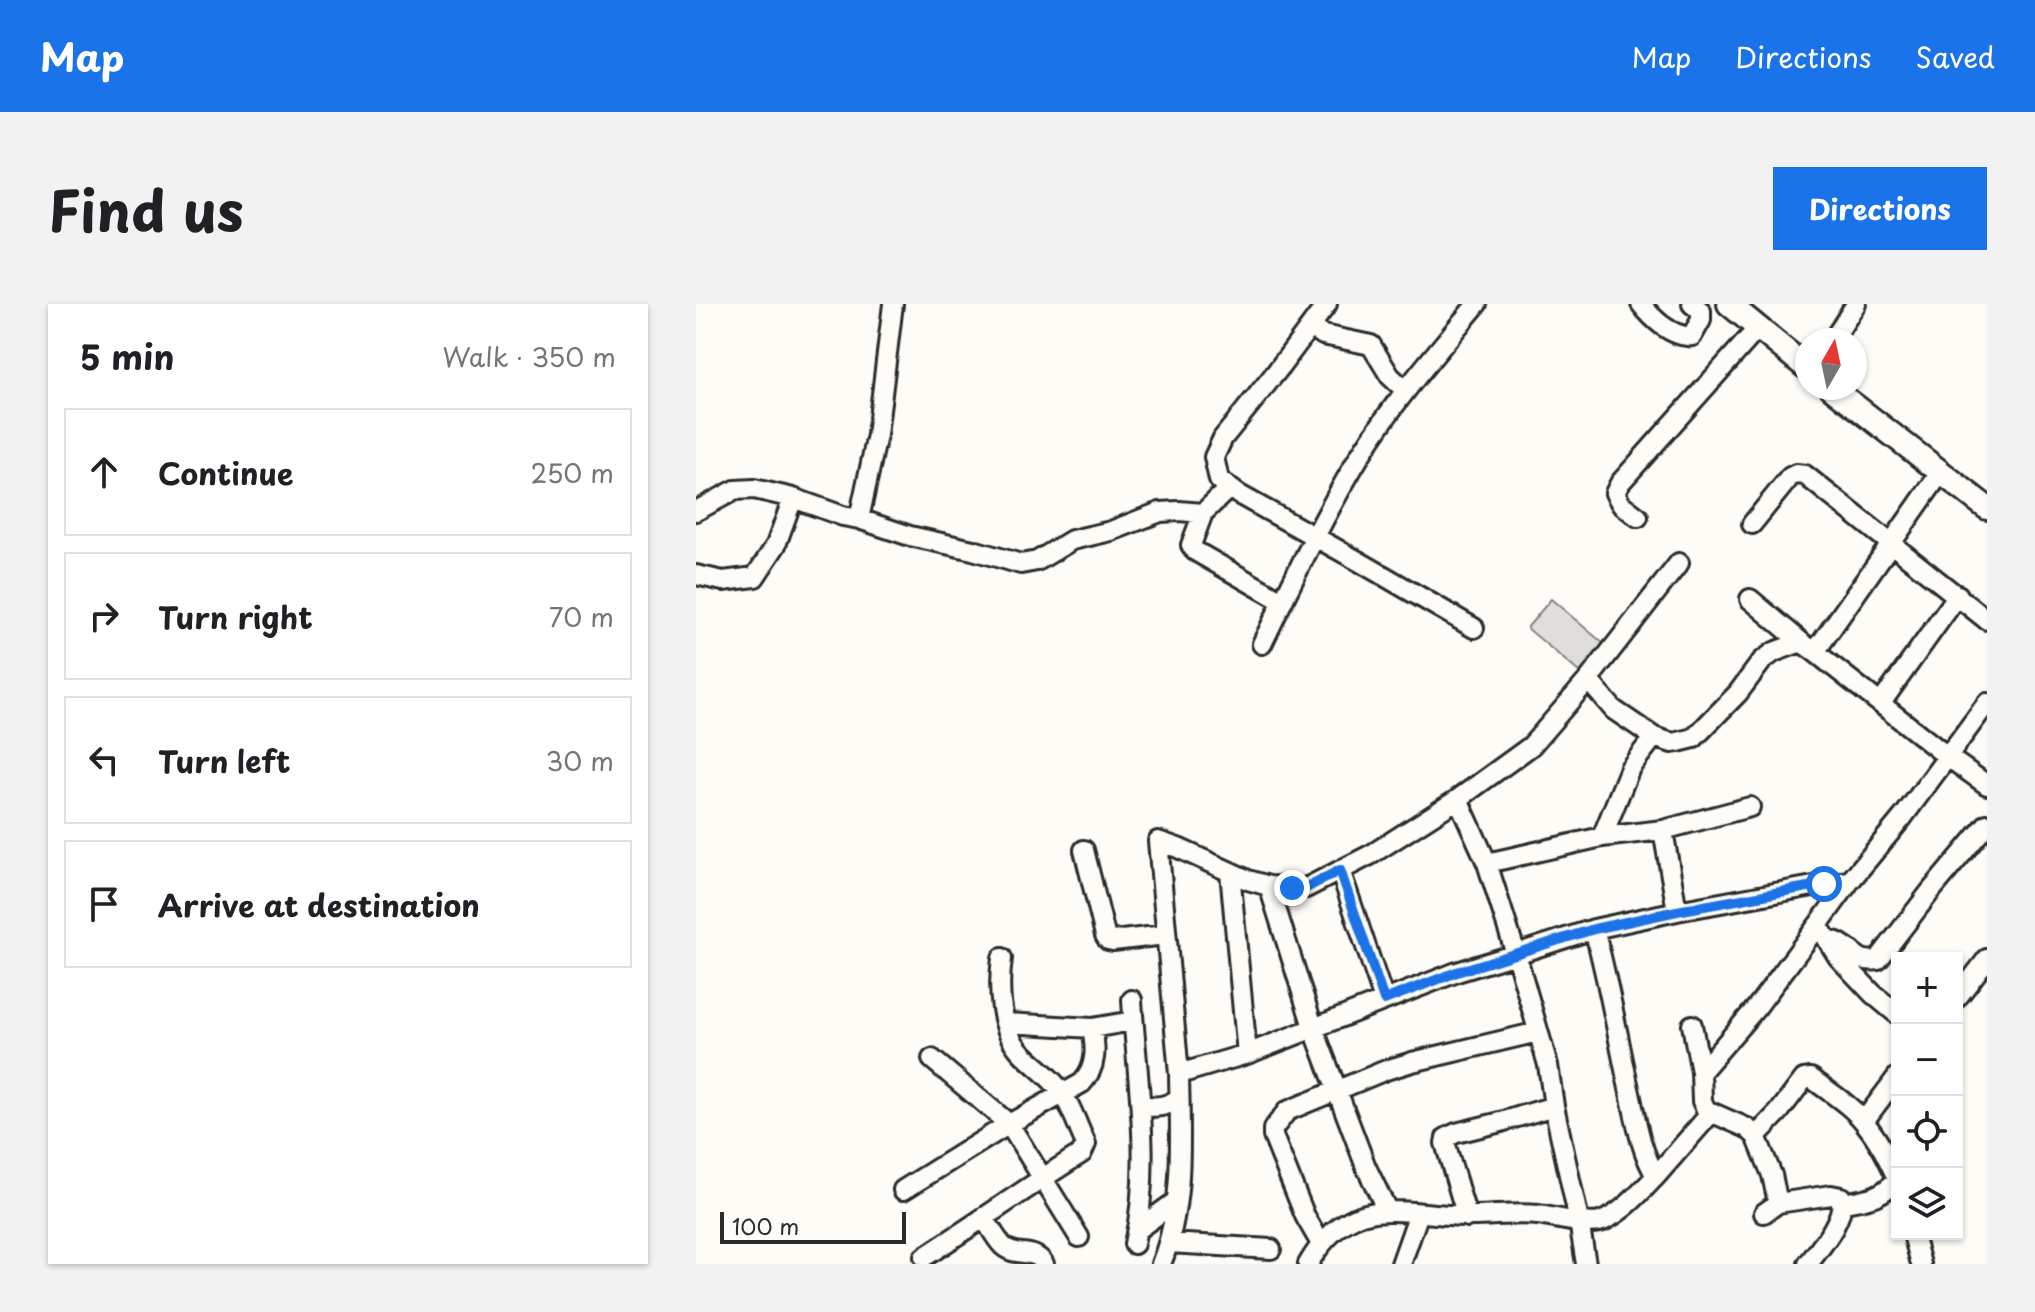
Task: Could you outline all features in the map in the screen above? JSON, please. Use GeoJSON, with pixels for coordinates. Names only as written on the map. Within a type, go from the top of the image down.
{"type":"FeatureCollection","features":[{"type":"Feature","properties":{"kind":"main road"},"geometry":{"type":"LineString","coordinates":[[1729,304],[1795,358]]}},
{"type":"Feature","properties":{"kind":"main road"},"geometry":{"type":"LineString","coordinates":[[1848,400],[1987,508]]}},
{"type":"Feature","properties":{"kind":"street"},"geometry":{"type":"LineString","coordinates":[[859,519],[877,435],[893,304]]}},
{"type":"Feature","properties":{"kind":"street"},"geometry":{"type":"LineString","coordinates":[[1327,304],[1223,438],[1214,457],[1219,480],[1238,494],[1474,628]]}},
{"type":"Feature","properties":{"kind":"street"},"geometry":{"type":"LineString","coordinates":[[1262,644],[1362,453],[1405,390],[1477,304]]}},
{"type":"Feature","properties":{"kind":"street"},"geometry":{"type":"LineString","coordinates":[[1641,304],[1672,332],[1684,337],[1692,336],[1701,320],[1701,311],[1692,304]]}},
{"type":"Feature","properties":{"kind":"street"},"geometry":{"type":"LineString","coordinates":[[1841,328],[1856,304]]}},
{"type":"Feature","properties":{"kind":"street"},"geometry":{"type":"LineString","coordinates":[[1311,326],[1323,335],[1371,345],[1390,376],[1405,390]]}},
{"type":"Feature","properties":{"kind":"street"},"geometry":{"type":"LineString","coordinates":[[1638,517],[1621,504],[1615,493],[1620,483],[1758,328]]}},
{"type":"Feature","properties":{"kind":"street"},"geometry":{"type":"LineString","coordinates":[[1588,680],[1614,710],[1654,737],[1672,743],[1694,738],[1738,693],[1762,661],[1774,652],[1808,647],[1892,544],[1941,472]]}},
{"type":"Feature","properties":{"kind":"street"},"geometry":{"type":"LineString","coordinates":[[1752,524],[1790,477],[1800,473],[1805,475],[1987,620]]}},
{"type":"Feature","properties":{"kind":"street"},"geometry":{"type":"LineString","coordinates":[[1229,488],[1203,513],[1191,545],[1195,551],[1282,601]]}},
{"type":"Feature","properties":{"kind":"street"},"geometry":{"type":"LineString","coordinates":[[696,511],[735,490],[754,489],[793,498],[910,536],[1021,564],[1037,561],[1072,540],[1111,531],[1160,512],[1203,513]]}},
{"type":"Feature","properties":{"kind":"street"},"geometry":{"type":"LineString","coordinates":[[696,575],[723,581],[755,577],[776,545],[793,498]]}},
{"type":"Feature","properties":{"kind":"street"},"geometry":{"type":"LineString","coordinates":[[1161,1264],[1169,1243],[1181,1157],[1179,1074],[1158,841],[1269,886],[1306,888],[1372,854],[1458,799],[1531,746],[1588,680],[1679,563]]}},
{"type":"Feature","properties":{"kind":"street"},"geometry":{"type":"LineString","coordinates":[[1881,703],[1958,595]]}},
{"type":"Feature","properties":{"kind":"street"},"geometry":{"type":"LineString","coordinates":[[1750,599],[1987,785]]}},
{"type":"Feature","properties":{"kind":"street"},"geometry":{"type":"LineString","coordinates":[[1701,1072],[1823,932],[1850,881],[1903,817],[1987,703]]}},
{"type":"Feature","properties":{"kind":"street"},"geometry":{"type":"LineString","coordinates":[[1602,837],[1630,768],[1654,737]]}},
{"type":"Feature","properties":{"kind":"street"},"geometry":{"type":"LineString","coordinates":[[1458,799],[1487,863],[1548,1065],[1586,1264]]}},
{"type":"Feature","properties":{"kind":"street"},"geometry":{"type":"LineString","coordinates":[[1487,863],[1602,837],[1663,830],[1750,807]]}},
{"type":"Feature","properties":{"kind":"street"},"geometry":{"type":"LineString","coordinates":[[1823,932],[1857,958],[1878,960],[1987,824]]}},
{"type":"Feature","properties":{"kind":"street"},"geometry":{"type":"LineString","coordinates":[[1663,830],[1677,911]]}},
{"type":"Feature","properties":{"kind":"street"},"geometry":{"type":"LineString","coordinates":[[1084,850],[1108,940],[1165,935]]}},
{"type":"Feature","properties":{"kind":"street"},"geometry":{"type":"LineString","coordinates":[[1340,870],[1384,1000]]}},
{"type":"Feature","properties":{"kind":"street"},"geometry":{"type":"LineString","coordinates":[[1230,872],[1247,1054]]}},
{"type":"Feature","properties":{"kind":"street"},"geometry":{"type":"LineString","coordinates":[[1179,1074],[1247,1054],[1457,972],[1594,929],[1850,881]]}},
{"type":"Feature","properties":{"kind":"street"},"geometry":{"type":"LineString","coordinates":[[1269,886],[1313,1027],[1366,1167],[1387,1210]]}},
{"type":"Feature","properties":{"kind":"street"},"geometry":{"type":"LineString","coordinates":[[1594,929],[1640,1135],[1656,1176]]}},
{"type":"Feature","properties":{"kind":"street"},"geometry":{"type":"LineString","coordinates":[[1823,932],[1853,974],[1891,1009]]}},
{"type":"Feature","properties":{"kind":"street"},"geometry":{"type":"LineString","coordinates":[[924,1257],[1085,1149],[1086,1144],[1062,1093],[1012,1041],[999,981],[1002,958]]}},
{"type":"Feature","properties":{"kind":"street"},"geometry":{"type":"LineString","coordinates":[[1963,990],[1987,959]]}},
{"type":"Feature","properties":{"kind":"street"},"geometry":{"type":"LineString","coordinates":[[1132,1000],[1141,1104],[1142,1190],[1136,1236],[1175,1202]]}},
{"type":"Feature","properties":{"kind":"street"},"geometry":{"type":"LineString","coordinates":[[1006,1023],[1092,1028],[1133,1021]]}},
{"type":"Feature","properties":{"kind":"street"},"geometry":{"type":"LineString","coordinates":[[1692,1025],[1701,1072],[1702,1101],[1706,1110],[1747,1128],[1756,1136],[1772,1175],[1771,1208],[1831,1195],[1841,1197],[1843,1203],[1838,1221],[1808,1264]]}},
{"type":"Feature","properties":{"kind":"street"},"geometry":{"type":"LineString","coordinates":[[903,1190],[1082,1083],[1090,1074],[1094,1061],[1092,1028]]}},
{"type":"Feature","properties":{"kind":"street"},"geometry":{"type":"LineString","coordinates":[[1321,1244],[1296,1196],[1273,1136],[1273,1129],[1287,1111],[1386,1070],[1538,1032]]}},
{"type":"Feature","properties":{"kind":"street"},"geometry":{"type":"LineString","coordinates":[[932,1059],[1009,1124],[1079,1237]]}},
{"type":"Feature","properties":{"kind":"street"},"geometry":{"type":"LineString","coordinates":[[1756,1136],[1807,1078],[1811,1078],[1864,1121],[1892,1168]]}},
{"type":"Feature","properties":{"kind":"street"},"geometry":{"type":"LineString","coordinates":[[1864,1121],[1891,1085]]}},
{"type":"Feature","properties":{"kind":"street"},"geometry":{"type":"LineString","coordinates":[[1141,1104],[1161,1106],[1179,1098]]}},
{"type":"Feature","properties":{"kind":"street"},"geometry":{"type":"LineString","coordinates":[[1467,1217],[1446,1138],[1554,1106]]}},
{"type":"Feature","properties":{"kind":"street"},"geometry":{"type":"LineString","coordinates":[[1308,1264],[1321,1244],[1354,1217],[1387,1210],[1467,1217],[1534,1215],[1595,1223],[1605,1220],[1634,1199],[1711,1113]]}},
{"type":"Feature","properties":{"kind":"street"},"geometry":{"type":"LineString","coordinates":[[1843,1203],[1881,1194],[1891,1187]]}},
{"type":"Feature","properties":{"kind":"street"},"geometry":{"type":"LineString","coordinates":[[1142,1190],[1175,1202]]}},
{"type":"Feature","properties":{"kind":"street"},"geometry":{"type":"LineString","coordinates":[[1401,1264],[1419,1213]]}},
{"type":"Feature","properties":{"kind":"street"},"geometry":{"type":"LineString","coordinates":[[984,1218],[1004,1247],[1040,1257],[1044,1264]]}},
{"type":"Feature","properties":{"kind":"street"},"geometry":{"type":"LineString","coordinates":[[1915,1240],[1921,1264]]}},
{"type":"Feature","properties":{"kind":"street"},"geometry":{"type":"LineString","coordinates":[[1169,1243],[1271,1249]]}},
{"type":"Feature","properties":{"kind":"shaded area"},"geometry":{"type":"Polygon","coordinates":[[[1551,599],[1610,649],[1586,678],[1527,628],[1551,599]]]}},
{"type":"Feature","properties":{"kind":"route"},"geometry":{"type":"LineString","coordinates":[[1292,888],[1306,888],[1340,870],[1384,1000],[1457,972],[1594,929],[1824,884]]}}]}
